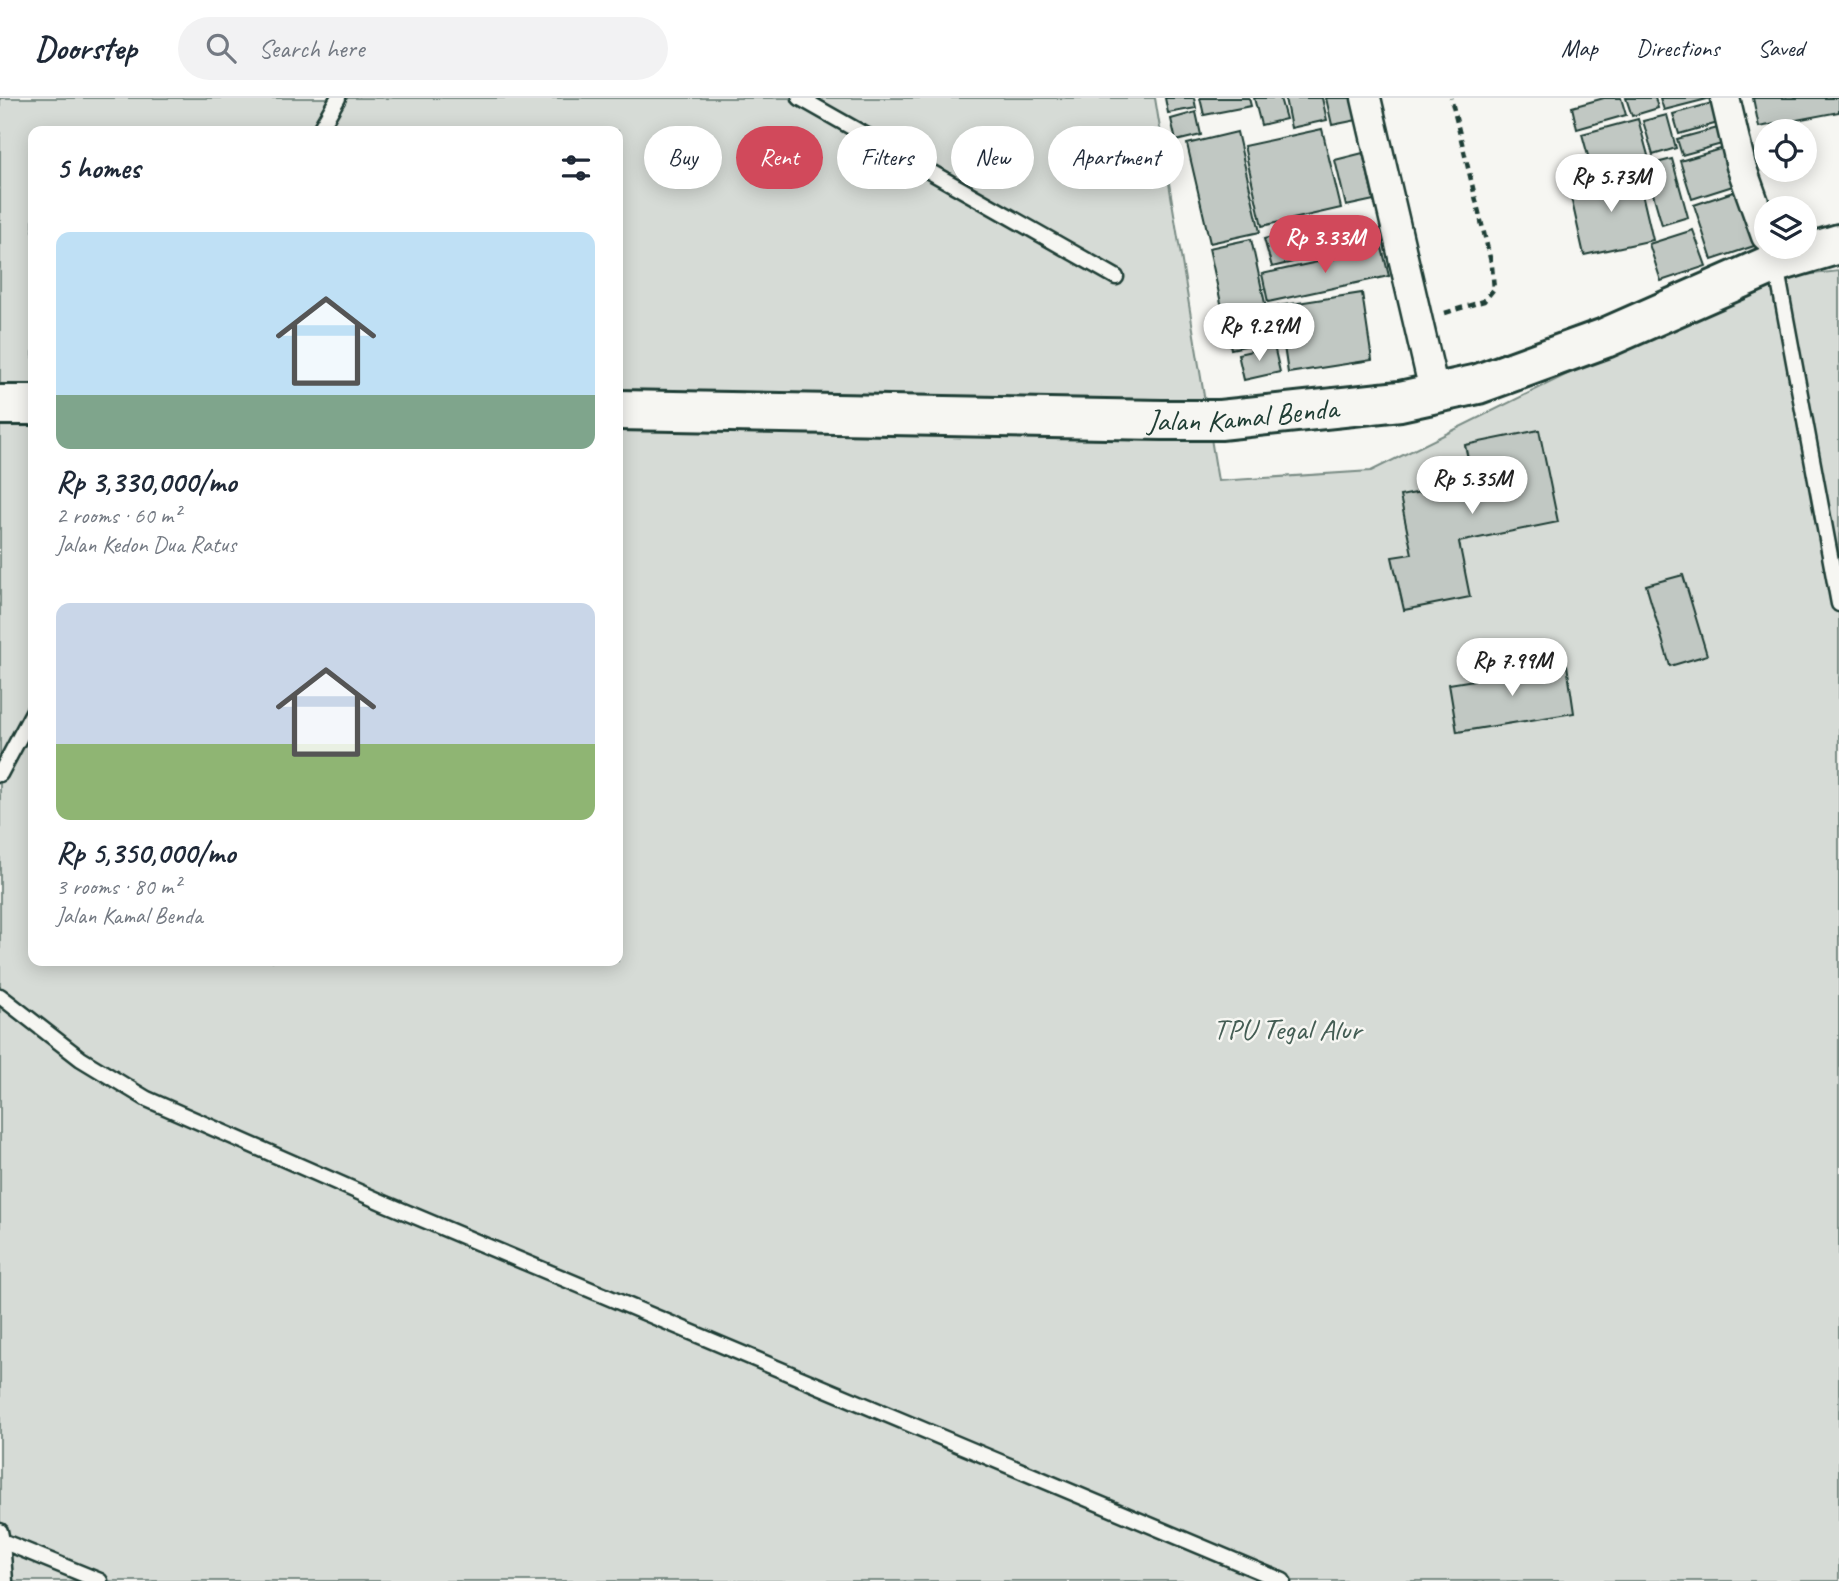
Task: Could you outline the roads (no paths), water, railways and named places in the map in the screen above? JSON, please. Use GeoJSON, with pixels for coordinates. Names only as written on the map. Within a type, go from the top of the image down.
{"type":"FeatureCollection","features":[{"type":"Feature","properties":{"kind":"main road","name":"Jalan Kamal Benda"},"geometry":{"type":"LineString","coordinates":[[1817,248],[1839,244]]}},
{"type":"Feature","properties":{"kind":"main road","name":"Jalan Kamal Benda"},"geometry":{"type":"LineString","coordinates":[[623,410],[1220,420],[1435,395],[1478,384],[1605,338],[1764,259]]}},
{"type":"Feature","properties":{"kind":"main road"},"geometry":{"type":"LineString","coordinates":[[0,405],[28,404]]}},
{"type":"Feature","properties":{"kind":"street"},"geometry":{"type":"LineString","coordinates":[[1366,98],[1435,395]]}},
{"type":"Feature","properties":{"kind":"street"},"geometry":{"type":"LineString","coordinates":[[1724,98],[1741,166],[1754,203]]}},
{"type":"Feature","properties":{"kind":"lane"},"geometry":{"type":"LineString","coordinates":[[322,126],[338,98]]}},
{"type":"Feature","properties":{"kind":"lane"},"geometry":{"type":"LineString","coordinates":[[800,98],[1116,277]]}},
{"type":"Feature","properties":{"kind":"lane"},"geometry":{"type":"LineString","coordinates":[[1773,259],[1839,604]]}},
{"type":"Feature","properties":{"kind":"lane"},"geometry":{"type":"LineString","coordinates":[[0,774],[28,721]]}},
{"type":"Feature","properties":{"kind":"lane"},"geometry":{"type":"LineString","coordinates":[[0,996],[81,1059],[147,1099],[384,1203],[1283,1581]]}},
{"type":"Feature","properties":{"kind":"lane"},"geometry":{"type":"LineString","coordinates":[[5,1581],[1,1536],[100,1581]]}},
{"type":"Feature","properties":{"kind":"park label","name":"TPU Tegal Alur"},"geometry":{"type":"Point","coordinates":[1287,1029]}}]}
